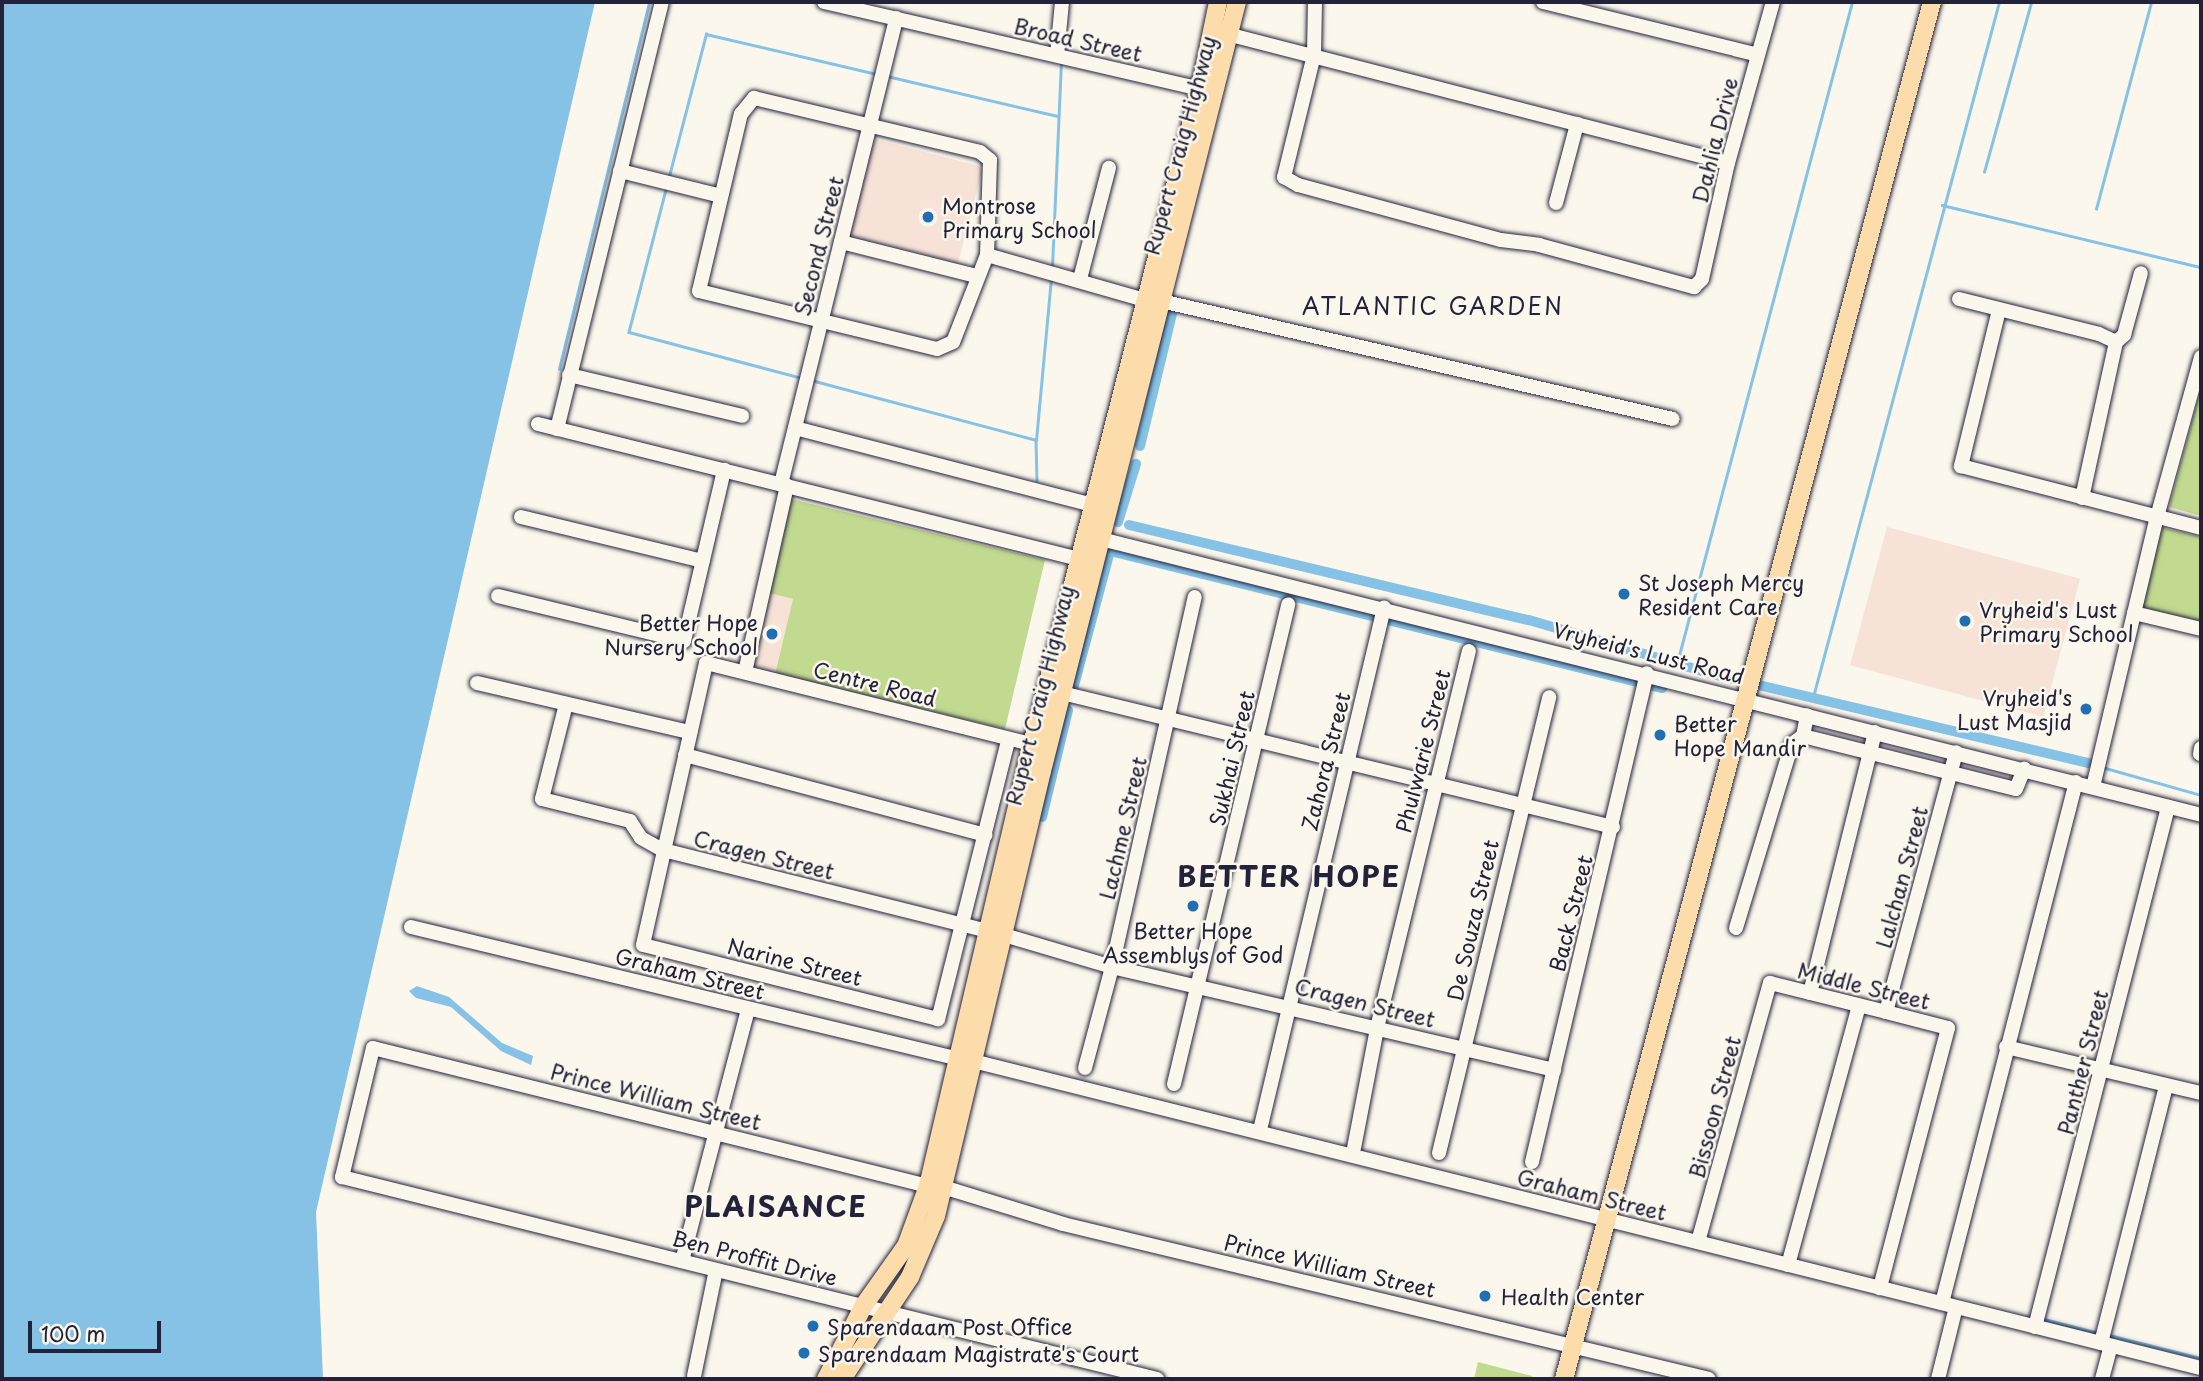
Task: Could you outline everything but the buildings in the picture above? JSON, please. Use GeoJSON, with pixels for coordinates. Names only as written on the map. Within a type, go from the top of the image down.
{"type":"FeatureCollection","features":[{"type":"Feature","properties":{"kind":"main road","name":"Rupert Craig Highway"},"geometry":{"type":"LineString","coordinates":[[995,933],[1062,693],[1093,537],[1153,300],[1218,2]]}},
{"type":"Feature","properties":{"kind":"main road","name":"Rupert Craig Highway"},"geometry":{"type":"LineString","coordinates":[[842,1379],[926,1247],[936,1186],[995,933],[1032,744],[1079,559],[1093,537],[1092,505],[1231,35],[1237,2]]}},
{"type":"Feature","properties":{"kind":"main road"},"geometry":{"type":"LineString","coordinates":[[1564,1379],[1932,2]]}},
{"type":"Feature","properties":{"kind":"main road","name":"Rupert Craig Highway"},"geometry":{"type":"LineString","coordinates":[[826,1379],[864,1305],[906,1246],[936,1186]]}},
{"type":"Feature","properties":{"kind":"street"},"geometry":{"type":"LineString","coordinates":[[557,429],[663,2]]}},
{"type":"Feature","properties":{"kind":"street","name":"Broad Street"},"geometry":{"type":"LineString","coordinates":[[824,2],[851,5],[896,18],[1200,89]]}},
{"type":"Feature","properties":{"kind":"street"},"geometry":{"type":"LineString","coordinates":[[1057,55],[1062,2]]}},
{"type":"Feature","properties":{"kind":"street"},"geometry":{"type":"LineString","coordinates":[[1314,55],[1315,2]]}},
{"type":"Feature","properties":{"kind":"street"},"geometry":{"type":"LineString","coordinates":[[1543,2],[1596,8],[1758,55]]}},
{"type":"Feature","properties":{"kind":"street","name":"Dahlia Drive"},"geometry":{"type":"LineString","coordinates":[[1314,55],[1284,177],[1298,185],[1501,240],[1539,245],[1694,287],[1702,279],[1728,163],[1773,2]]}},
{"type":"Feature","properties":{"kind":"street","name":"Second Street"},"geometry":{"type":"LineString","coordinates":[[745,672],[795,428],[896,18]]}},
{"type":"Feature","properties":{"kind":"street"},"geometry":{"type":"LineString","coordinates":[[1231,35],[1728,163]]}},
{"type":"Feature","properties":{"kind":"street"},"geometry":{"type":"LineString","coordinates":[[754,98],[870,124],[985,155],[992,178],[987,255],[976,276],[963,322],[947,347],[937,349],[699,291],[741,114],[754,98]]}},
{"type":"Feature","properties":{"kind":"street"},"geometry":{"type":"LineString","coordinates":[[1556,203],[1577,124]]}},
{"type":"Feature","properties":{"kind":"street"},"geometry":{"type":"LineString","coordinates":[[1080,279],[1109,168]]}},
{"type":"Feature","properties":{"kind":"street"},"geometry":{"type":"LineString","coordinates":[[620,172],[721,196]]}},
{"type":"Feature","properties":{"kind":"street"},"geometry":{"type":"LineString","coordinates":[[841,242],[976,276]]}},
{"type":"Feature","properties":{"kind":"street"},"geometry":{"type":"LineString","coordinates":[[987,255],[1153,300],[1673,419]]}},
{"type":"Feature","properties":{"kind":"street"},"geometry":{"type":"LineString","coordinates":[[2082,498],[2116,342],[2124,335],[2141,273]]}},
{"type":"Feature","properties":{"kind":"street"},"geometry":{"type":"LineString","coordinates":[[1959,299],[2099,334],[2116,342]]}},
{"type":"Feature","properties":{"kind":"street"},"geometry":{"type":"LineString","coordinates":[[1999,310],[1961,466],[2201,528]]}},
{"type":"Feature","properties":{"kind":"street"},"geometry":{"type":"LineString","coordinates":[[2093,787],[2157,517],[2201,357]]}},
{"type":"Feature","properties":{"kind":"street"},"geometry":{"type":"LineString","coordinates":[[569,375],[742,416]]}},
{"type":"Feature","properties":{"kind":"street"},"geometry":{"type":"LineString","coordinates":[[538,424],[1079,559]]}},
{"type":"Feature","properties":{"kind":"street"},"geometry":{"type":"LineString","coordinates":[[795,428],[1092,505]]}},
{"type":"Feature","properties":{"kind":"street"},"geometry":{"type":"LineString","coordinates":[[498,596],[684,640],[724,470]]}},
{"type":"Feature","properties":{"kind":"street"},"geometry":{"type":"LineString","coordinates":[[521,517],[703,561]]}},
{"type":"Feature","properties":{"kind":"street","name":"Vryheid's Lust Road"},"geometry":{"type":"LineString","coordinates":[[1093,537],[1647,676],[1747,688],[1807,715],[2201,815]]}},
{"type":"Feature","properties":{"kind":"street","name":"Lachme Street"},"geometry":{"type":"LineString","coordinates":[[1085,1068],[1112,967],[1195,597]]}},
{"type":"Feature","properties":{"kind":"street","name":"Sukhai Street"},"geometry":{"type":"LineString","coordinates":[[1174,1084],[1258,740],[1288,604]]}},
{"type":"Feature","properties":{"kind":"street","name":"Zahora Street"},"geometry":{"type":"LineString","coordinates":[[1260,1130],[1383,610]]}},
{"type":"Feature","properties":{"kind":"street"},"geometry":{"type":"LineString","coordinates":[[2134,612],[2201,629]]}},
{"type":"Feature","properties":{"kind":"street","name":"Phulwarie Street"},"geometry":{"type":"LineString","coordinates":[[1354,1148],[1377,1028],[1435,781],[1469,652]]}},
{"type":"Feature","properties":{"kind":"street","name":"Centre Road"},"geometry":{"type":"LineString","coordinates":[[690,732],[706,663],[1008,741],[1032,744]]}},
{"type":"Feature","properties":{"kind":"street","name":"Back Street"},"geometry":{"type":"LineString","coordinates":[[1532,1162],[1647,676]]}},
{"type":"Feature","properties":{"kind":"street"},"geometry":{"type":"LineString","coordinates":[[477,683],[690,732],[663,850]]}},
{"type":"Feature","properties":{"kind":"street"},"geometry":{"type":"LineString","coordinates":[[1062,693],[1435,781],[1613,827]]}},
{"type":"Feature","properties":{"kind":"street","name":"De Souza Street"},"geometry":{"type":"LineString","coordinates":[[1439,1153],[1521,803],[1549,697]]}},
{"type":"Feature","properties":{"kind":"street","name":"Cragen Street"},"geometry":{"type":"LineString","coordinates":[[566,704],[542,799],[630,821],[641,838],[663,850],[962,927],[995,933],[1112,967],[1289,1005],[1554,1070]]}},
{"type":"Feature","properties":{"kind":"street"},"geometry":{"type":"LineString","coordinates":[[1736,928],[1792,744],[1803,736],[1807,715]]}},
{"type":"Feature","properties":{"kind":"street"},"geometry":{"type":"LineString","coordinates":[[1810,993],[1875,732]]}},
{"type":"Feature","properties":{"kind":"street"},"geometry":{"type":"LineString","coordinates":[[1803,736],[1951,775],[2016,789],[2024,769]]}},
{"type":"Feature","properties":{"kind":"street"},"geometry":{"type":"LineString","coordinates":[[962,927],[1008,741]]}},
{"type":"Feature","properties":{"kind":"street","name":"Lalchan Street"},"geometry":{"type":"LineString","coordinates":[[1886,1012],[1956,752]]}},
{"type":"Feature","properties":{"kind":"street"},"geometry":{"type":"LineString","coordinates":[[685,755],[986,835]]}},
{"type":"Feature","properties":{"kind":"street"},"geometry":{"type":"LineString","coordinates":[[1938,1379],[1949,1305],[2006,1046],[2076,782]]}},
{"type":"Feature","properties":{"kind":"street","name":"Panther Street"},"geometry":{"type":"LineString","coordinates":[[2035,1327],[2168,807]]}},
{"type":"Feature","properties":{"kind":"street","name":"Narine Street"},"geometry":{"type":"LineString","coordinates":[[663,850],[643,945],[938,1018],[962,927]]}},
{"type":"Feature","properties":{"kind":"street","name":"Graham Street"},"geometry":{"type":"LineString","coordinates":[[411,927],[1260,1130],[2035,1327],[2107,1350],[2201,1368]]}},
{"type":"Feature","properties":{"kind":"street","name":"Middle Street"},"geometry":{"type":"LineString","coordinates":[[1770,983],[1948,1028],[1880,1288]]}},
{"type":"Feature","properties":{"kind":"street","name":"Bissoon Street"},"geometry":{"type":"LineString","coordinates":[[1698,1242],[1770,983]]}},
{"type":"Feature","properties":{"kind":"street"},"geometry":{"type":"LineString","coordinates":[[1788,1265],[1859,1006]]}},
{"type":"Feature","properties":{"kind":"street"},"geometry":{"type":"LineString","coordinates":[[682,1261],[748,1009]]}},
{"type":"Feature","properties":{"kind":"street"},"geometry":{"type":"LineString","coordinates":[[2006,1046],[2166,1087],[2201,1090]]}},
{"type":"Feature","properties":{"kind":"street","name":"Prince William Street"},"geometry":{"type":"LineString","coordinates":[[342,1177],[373,1048],[936,1186],[1063,1224],[1709,1379]]}},
{"type":"Feature","properties":{"kind":"street"},"geometry":{"type":"LineString","coordinates":[[2102,1379],[2166,1087]]}},
{"type":"Feature","properties":{"kind":"street","name":"Ben Proffit Drive"},"geometry":{"type":"LineString","coordinates":[[342,1177],[1157,1379]]}},
{"type":"Feature","properties":{"kind":"street"},"geometry":{"type":"LineString","coordinates":[[694,1376],[716,1270]]}},
{"type":"Feature","properties":{"kind":"shaded area","name":"Montrose Primary School"},"geometry":{"type":"Polygon","coordinates":[[[874,139],[979,166],[982,172],[957,266],[847,240],[874,139]]]}},
{"type":"Feature","properties":{"kind":"shaded area","name":"Vryheid's Lust Primary School"},"geometry":{"type":"Polygon","coordinates":[[[1887,527],[2080,579],[2043,717],[1850,665],[1887,527]]]}},
{"type":"Feature","properties":{"kind":"shaded area","name":"Better Hope Nursery School"},"geometry":{"type":"Polygon","coordinates":[[[769,593],[793,599],[775,674],[750,668],[769,593]]]}},
{"type":"Feature","properties":{"kind":"green space"},"geometry":{"type":"Polygon","coordinates":[[[2201,388],[2201,516],[2169,507],[2201,388]]]}},
{"type":"Feature","properties":{"kind":"green space"},"geometry":{"type":"Polygon","coordinates":[[[791,499],[1045,560],[1005,729],[775,674],[793,599],[769,593],[791,499]]]}},
{"type":"Feature","properties":{"kind":"green space"},"geometry":{"type":"Polygon","coordinates":[[[2160,527],[2201,537],[2201,622],[2141,608],[2160,527]]]}},
{"type":"Feature","properties":{"kind":"green space"},"geometry":{"type":"Polygon","coordinates":[[[1478,1362],[1532,1376],[1531,1379],[1474,1379],[1478,1362]]]}},
{"type":"Feature","properties":{"kind":"water"},"geometry":{"type":"Polygon","coordinates":[[[2,2],[595,2],[316,1212],[323,1379],[2,1379],[2,2]]]}},
{"type":"Feature","properties":{"kind":"water"},"geometry":{"type":"Polygon","coordinates":[[[417,986],[449,997],[502,1043],[533,1056],[531,1065],[501,1051],[451,1007],[416,998],[409,991],[417,986]]]}},
{"type":"Feature","properties":{"kind":"waterway"},"geometry":{"type":"LineString","coordinates":[[559,369],[649,2]]}},
{"type":"Feature","properties":{"kind":"waterway"},"geometry":{"type":"LineString","coordinates":[[1677,663],[1852,2]]}},
{"type":"Feature","properties":{"kind":"waterway"},"geometry":{"type":"LineString","coordinates":[[1813,697],[1999,2]]}},
{"type":"Feature","properties":{"kind":"waterway"},"geometry":{"type":"LineString","coordinates":[[1984,172],[2031,2]]}},
{"type":"Feature","properties":{"kind":"waterway"},"geometry":{"type":"LineString","coordinates":[[2096,209],[2151,2]]}},
{"type":"Feature","properties":{"kind":"waterway"},"geometry":{"type":"LineString","coordinates":[[669,176],[706,34],[877,74]]}},
{"type":"Feature","properties":{"kind":"waterway"},"geometry":{"type":"LineString","coordinates":[[1052,267],[1061,60]]}},
{"type":"Feature","properties":{"kind":"waterway"},"geometry":{"type":"LineString","coordinates":[[887,76],[1057,116]]}},
{"type":"Feature","properties":{"kind":"waterway"},"geometry":{"type":"LineString","coordinates":[[667,186],[629,332],[802,378]]}},
{"type":"Feature","properties":{"kind":"waterway"},"geometry":{"type":"LineString","coordinates":[[1942,205],[2201,267]]}},
{"type":"Feature","properties":{"kind":"waterway"},"geometry":{"type":"LineString","coordinates":[[811,380],[1036,440],[1051,277]]}},
{"type":"Feature","properties":{"kind":"waterway"},"geometry":{"type":"LineString","coordinates":[[1140,446],[1172,314]]}},
{"type":"Feature","properties":{"kind":"waterway"},"geometry":{"type":"LineString","coordinates":[[1036,440],[1037,480]]}},
{"type":"Feature","properties":{"kind":"waterway"},"geometry":{"type":"LineString","coordinates":[[1118,522],[1136,464]]}},
{"type":"Feature","properties":{"kind":"waterway"},"geometry":{"type":"LineString","coordinates":[[1129,525],[1529,620],[1712,674],[2089,763]]}},
{"type":"Feature","properties":{"kind":"waterway"},"geometry":{"type":"LineString","coordinates":[[1073,689],[1110,551],[1662,688]]}},
{"type":"Feature","properties":{"kind":"waterway"},"geometry":{"type":"LineString","coordinates":[[1042,817],[1068,710]]}},
{"type":"Feature","properties":{"kind":"waterway"},"geometry":{"type":"LineString","coordinates":[[2102,767],[2201,795]]}},
{"type":"Feature","properties":{"kind":"waterway"},"geometry":{"type":"LineString","coordinates":[[2044,1319],[2099,1333]]}},
{"type":"Feature","properties":{"kind":"waterway"},"geometry":{"type":"LineString","coordinates":[[2109,1335],[2201,1358]]}},
{"type":"Feature","properties":{"kind":"place","name":"Montrose Primary School"},"geometry":{"type":"Point","coordinates":[928,217]}},
{"type":"Feature","properties":{"kind":"place","name":"St Joseph Mercy Resident Care"},"geometry":{"type":"Point","coordinates":[1624,594]}},
{"type":"Feature","properties":{"kind":"place","name":"Vryheid's Lust Primary School"},"geometry":{"type":"Point","coordinates":[1965,621]}},
{"type":"Feature","properties":{"kind":"place","name":"Better Hope Nursery School"},"geometry":{"type":"Point","coordinates":[772,634]}},
{"type":"Feature","properties":{"kind":"place","name":"Vryheid's Lust Masjid"},"geometry":{"type":"Point","coordinates":[2086,709]}},
{"type":"Feature","properties":{"kind":"place","name":"Better Hope Mandir"},"geometry":{"type":"Point","coordinates":[1660,735]}},
{"type":"Feature","properties":{"kind":"place","name":"Better Hope Assemblys of God"},"geometry":{"type":"Point","coordinates":[1193,906]}},
{"type":"Feature","properties":{"kind":"place","name":"Health Center"},"geometry":{"type":"Point","coordinates":[1485,1296]}},
{"type":"Feature","properties":{"kind":"place","name":"Sparendaam Post Office"},"geometry":{"type":"Point","coordinates":[813,1326]}},
{"type":"Feature","properties":{"kind":"place","name":"Sparendaam Magistrate's Court"},"geometry":{"type":"Point","coordinates":[804,1353]}},
{"type":"Feature","properties":{"kind":"district","name":"ATLANTIC GARDEN"},"geometry":{"type":"Point","coordinates":[1433,306]}},
{"type":"Feature","properties":{"kind":"district","name":"BETTER HOPE"},"geometry":{"type":"Point","coordinates":[1289,876]}},
{"type":"Feature","properties":{"kind":"district","name":"PLAISANCE"},"geometry":{"type":"Point","coordinates":[776,1206]}}]}
